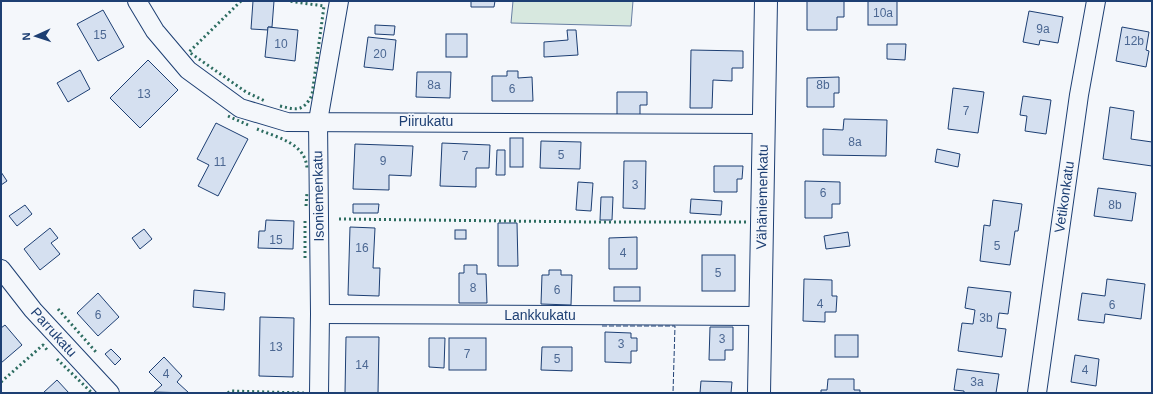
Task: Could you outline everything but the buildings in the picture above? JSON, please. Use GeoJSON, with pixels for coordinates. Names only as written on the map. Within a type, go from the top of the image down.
{"type":"FeatureCollection","features":[{"type":"Feature","properties":{"kind":"street","name":"Piirukatu"},"geometry":{"type":"LineString","coordinates":[[137,1],[155,31],[188,70],[240,108],[287,122],[764,124]]}},
{"type":"Feature","properties":{"kind":"street","name":"Isoniemenkatu"},"geometry":{"type":"LineString","coordinates":[[319,393],[320,314],[318,121],[339,1]]}},
{"type":"Feature","properties":{"kind":"street","name":"Vähäniemenkatu"},"geometry":{"type":"LineString","coordinates":[[759,393],[766,1]]}},
{"type":"Feature","properties":{"kind":"street","name":"Vetikonkatu"},"geometry":{"type":"LineString","coordinates":[[1037,393],[1079,95],[1096,1]]}},
{"type":"Feature","properties":{"kind":"street","name":"Parrukatu"},"geometry":{"type":"LineString","coordinates":[[1,269],[33,310],[110,393]]}},
{"type":"Feature","properties":{"kind":"street","name":"Lankkukatu"},"geometry":{"type":"LineString","coordinates":[[320,314],[760,316]]}},
{"type":"Feature","properties":{"kind":"shaded area"},"geometry":{"type":"Polygon","coordinates":[[[513,1],[633,1],[631,26],[511,23],[513,1]]]}},
{"type":"Feature","properties":{"kind":"hedge"},"geometry":{"type":"LineString","coordinates":[[241,1],[189,52],[246,92],[265,101]]}},
{"type":"Feature","properties":{"kind":"hedge"},"geometry":{"type":"LineString","coordinates":[[280,106],[295,109],[302,107],[309,101],[312,95],[324,6],[288,1]]}},
{"type":"Feature","properties":{"kind":"hedge"},"geometry":{"type":"LineString","coordinates":[[228,116],[248,125]]}},
{"type":"Feature","properties":{"kind":"hedge"},"geometry":{"type":"LineString","coordinates":[[257,129],[282,139],[296,147],[302,153],[307,169]]}},
{"type":"Feature","properties":{"kind":"hedge"},"geometry":{"type":"LineString","coordinates":[[306,206],[307,192]]}},
{"type":"Feature","properties":{"kind":"hedge"},"geometry":{"type":"LineString","coordinates":[[339,219],[749,222]]}},
{"type":"Feature","properties":{"kind":"hedge"},"geometry":{"type":"LineString","coordinates":[[305,220],[305,258]]}},
{"type":"Feature","properties":{"kind":"hedge"},"geometry":{"type":"LineString","coordinates":[[58,309],[96,352]]}},
{"type":"Feature","properties":{"kind":"hedge"},"geometry":{"type":"LineString","coordinates":[[1,382],[43,345],[48,351]]}},
{"type":"Feature","properties":{"kind":"hedge"},"geometry":{"type":"LineString","coordinates":[[57,359],[92,393]]}},
{"type":"Feature","properties":{"kind":"hedge"},"geometry":{"type":"LineString","coordinates":[[228,393],[230,391],[304,393]]}},
{"type":"Feature","properties":{"kind":"fence"},"geometry":{"type":"LineString","coordinates":[[602,326],[675,326],[673,393]]}}]}
